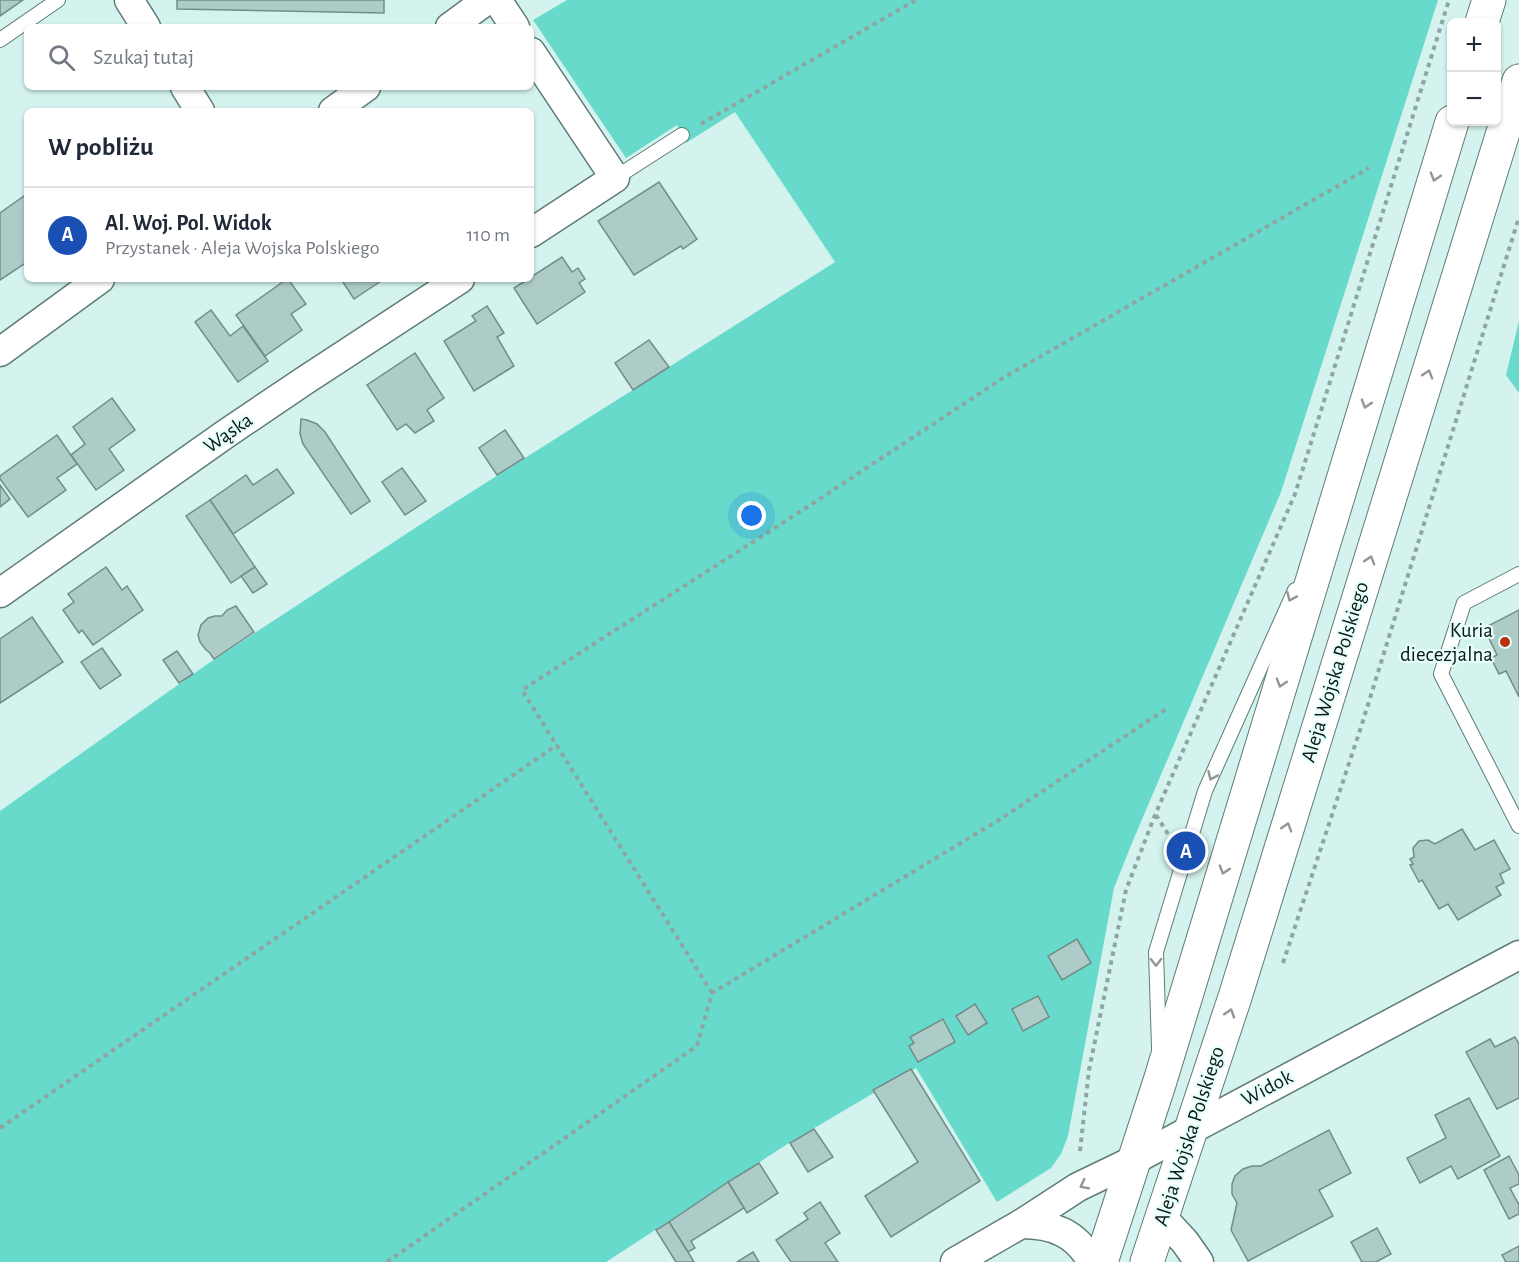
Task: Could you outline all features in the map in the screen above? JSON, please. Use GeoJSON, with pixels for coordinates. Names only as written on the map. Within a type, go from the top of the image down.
{"type":"FeatureCollection","features":[{"type":"Feature","properties":{"kind":"main road"},"geometry":{"type":"LineString","coordinates":[[1483,18],[1489,0]]}},
{"type":"Feature","properties":{"kind":"main road","name":"Aleja Wojska Polskiego"},"geometry":{"type":"LineString","coordinates":[[1147,1262],[1235,997],[1519,81]]}},
{"type":"Feature","properties":{"kind":"main road"},"geometry":{"type":"LineString","coordinates":[[1101,1262],[1160,1081],[1451,126]]}},
{"type":"Feature","properties":{"kind":"street"},"geometry":{"type":"LineString","coordinates":[[129,0],[144,24]]}},
{"type":"Feature","properties":{"kind":"street"},"geometry":{"type":"LineString","coordinates":[[454,24],[487,0]]}},
{"type":"Feature","properties":{"kind":"street"},"geometry":{"type":"LineString","coordinates":[[497,0],[512,24]]}},
{"type":"Feature","properties":{"kind":"street"},"geometry":{"type":"LineString","coordinates":[[534,56],[615,178],[534,231]]}},
{"type":"Feature","properties":{"kind":"street"},"geometry":{"type":"LineString","coordinates":[[187,90],[198,108]]}},
{"type":"Feature","properties":{"kind":"street"},"geometry":{"type":"LineString","coordinates":[[337,108],[362,90]]}},
{"type":"Feature","properties":{"kind":"street"},"geometry":{"type":"LineString","coordinates":[[0,352],[96,282]]}},
{"type":"Feature","properties":{"kind":"street","name":"Wąska"},"geometry":{"type":"LineString","coordinates":[[0,593],[246,420],[455,282]]}},
{"type":"Feature","properties":{"kind":"street","name":"Widok"},"geometry":{"type":"LineString","coordinates":[[955,1262],[1021,1224],[1077,1187],[1134,1160],[1519,955]]}},
{"type":"Feature","properties":{"kind":"street"},"geometry":{"type":"LineString","coordinates":[[1162,1217],[1185,1242],[1199,1262]]}},
{"type":"Feature","properties":{"kind":"street"},"geometry":{"type":"LineString","coordinates":[[1021,1224],[1053,1227],[1078,1243],[1092,1262]]}},
{"type":"Feature","properties":{"kind":"lane"},"geometry":{"type":"LineString","coordinates":[[0,40],[58,0]]}},
{"type":"Feature","properties":{"kind":"lane"},"geometry":{"type":"LineString","coordinates":[[615,178],[682,135]]}},
{"type":"Feature","properties":{"kind":"lane"},"geometry":{"type":"LineString","coordinates":[[1519,574],[1464,603],[1441,674],[1519,826]]}},
{"type":"Feature","properties":{"kind":"path"},"geometry":{"type":"LineString","coordinates":[[682,135],[916,0]]}},
{"type":"Feature","properties":{"kind":"path"},"geometry":{"type":"LineString","coordinates":[[1078,1161],[1089,1070],[1126,890],[1155,815],[1295,494],[1449,0]]}},
{"type":"Feature","properties":{"kind":"path"},"geometry":{"type":"LineString","coordinates":[[712,993],[522,690],[1003,378],[1369,168]]}},
{"type":"Feature","properties":{"kind":"path"},"geometry":{"type":"LineString","coordinates":[[1283,965],[1359,734],[1519,217]]}},
{"type":"Feature","properties":{"kind":"path"},"geometry":{"type":"LineString","coordinates":[[387,1262],[697,1046],[712,993],[999,820],[1169,707]]}},
{"type":"Feature","properties":{"kind":"path"},"geometry":{"type":"LineString","coordinates":[[0,1128],[557,745]]}},
{"type":"Feature","properties":{"kind":"green space"},"geometry":{"type":"Polygon","coordinates":[[[567,0],[1438,0],[1281,492],[1114,888],[1068,1136],[1061,1154],[1051,1168],[997,1202],[916,1068],[789,1143],[606,1262],[0,1262],[0,811],[206,665],[435,515],[835,262],[735,112],[686,143],[677,125],[626,158],[533,20],[567,0]]]}},
{"type":"Feature","properties":{"kind":"green space"},"geometry":{"type":"Polygon","coordinates":[[[1519,321],[1519,393],[1506,375],[1519,321]]]}},
{"type":"Feature","properties":{"kind":"building"},"geometry":{"type":"Polygon","coordinates":[[[0,0],[23,0],[0,16],[0,0]]]}},
{"type":"Feature","properties":{"kind":"building"},"geometry":{"type":"Polygon","coordinates":[[[177,0],[384,0],[384,13],[177,9],[177,0]]]}},
{"type":"Feature","properties":{"kind":"building"},"geometry":{"type":"Polygon","coordinates":[[[659,182],[697,239],[683,249],[681,246],[634,275],[598,221],[659,182]]]}},
{"type":"Feature","properties":{"kind":"building"},"geometry":{"type":"Polygon","coordinates":[[[24,196],[24,264],[0,280],[0,213],[24,196]]]}},
{"type":"Feature","properties":{"kind":"building"},"geometry":{"type":"Polygon","coordinates":[[[562,257],[572,272],[578,268],[585,279],[579,283],[585,292],[537,324],[514,288],[523,282],[534,282],[534,275],[562,257]]]}},
{"type":"Feature","properties":{"kind":"building"},"geometry":{"type":"Polygon","coordinates":[[[283,282],[290,282],[306,304],[291,314],[302,330],[265,356],[236,315],[283,282]]]}},
{"type":"Feature","properties":{"kind":"building"},"geometry":{"type":"Polygon","coordinates":[[[343,282],[380,282],[354,299],[343,282]]]}},
{"type":"Feature","properties":{"kind":"building"},"geometry":{"type":"Polygon","coordinates":[[[487,306],[504,333],[497,337],[514,366],[474,391],[444,341],[476,321],[472,316],[487,306]]]}},
{"type":"Feature","properties":{"kind":"building"},"geometry":{"type":"Polygon","coordinates":[[[211,310],[230,336],[243,326],[268,361],[238,382],[195,322],[211,310]]]}},
{"type":"Feature","properties":{"kind":"building"},"geometry":{"type":"Polygon","coordinates":[[[649,340],[669,367],[633,390],[615,363],[649,340]]]}},
{"type":"Feature","properties":{"kind":"building"},"geometry":{"type":"Polygon","coordinates":[[[415,353],[444,398],[427,410],[434,421],[415,433],[406,424],[397,430],[367,385],[415,353]]]}},
{"type":"Feature","properties":{"kind":"building"},"geometry":{"type":"Polygon","coordinates":[[[112,398],[135,430],[109,449],[124,470],[96,490],[71,455],[85,444],[73,427],[112,398]]]}},
{"type":"Feature","properties":{"kind":"building"},"geometry":{"type":"Polygon","coordinates":[[[301,419],[317,424],[325,432],[370,501],[351,514],[303,444],[300,434],[301,419]]]}},
{"type":"Feature","properties":{"kind":"building"},"geometry":{"type":"Polygon","coordinates":[[[505,430],[524,458],[497,475],[479,448],[505,430]]]}},
{"type":"Feature","properties":{"kind":"building"},"geometry":{"type":"Polygon","coordinates":[[[57,435],[77,464],[57,478],[66,490],[28,517],[0,476],[57,435]]]}},
{"type":"Feature","properties":{"kind":"building"},"geometry":{"type":"Polygon","coordinates":[[[402,468],[426,501],[405,515],[382,482],[402,468]]]}},
{"type":"Feature","properties":{"kind":"building"},"geometry":{"type":"Polygon","coordinates":[[[277,469],[294,493],[233,534],[210,500],[246,475],[253,485],[277,469]]]}},
{"type":"Feature","properties":{"kind":"building"},"geometry":{"type":"Polygon","coordinates":[[[0,485],[10,499],[0,507],[0,485]]]}},
{"type":"Feature","properties":{"kind":"building"},"geometry":{"type":"Polygon","coordinates":[[[210,500],[255,567],[231,583],[186,516],[210,500]]]}},
{"type":"Feature","properties":{"kind":"building"},"geometry":{"type":"Polygon","coordinates":[[[106,567],[122,590],[127,586],[143,610],[93,645],[82,630],[79,633],[63,610],[74,602],[68,594],[106,567]]]}},
{"type":"Feature","properties":{"kind":"building"},"geometry":{"type":"Polygon","coordinates":[[[255,567],[267,584],[253,593],[241,576],[255,567]]]}},
{"type":"Feature","properties":{"kind":"building"},"geometry":{"type":"Polygon","coordinates":[[[236,606],[254,632],[214,659],[200,642],[198,635],[201,625],[208,618],[222,616],[227,610],[236,606]]]}},
{"type":"Feature","properties":{"kind":"building","name":"Kuria diecezjalna"},"geometry":{"type":"Polygon","coordinates":[[[1519,610],[1519,697],[1506,671],[1499,674],[1491,658],[1497,655],[1484,628],[1519,610]]]}},
{"type":"Feature","properties":{"kind":"building"},"geometry":{"type":"Polygon","coordinates":[[[32,617],[63,662],[0,703],[0,639],[32,617]]]}},
{"type":"Feature","properties":{"kind":"building"},"geometry":{"type":"Polygon","coordinates":[[[102,648],[121,675],[100,689],[81,662],[102,648]]]}},
{"type":"Feature","properties":{"kind":"building"},"geometry":{"type":"Polygon","coordinates":[[[177,651],[193,674],[179,683],[163,660],[177,651]]]}},
{"type":"Feature","properties":{"kind":"building"},"geometry":{"type":"Polygon","coordinates":[[[1462,829],[1475,850],[1494,840],[1510,869],[1500,874],[1504,883],[1496,887],[1501,895],[1458,920],[1448,904],[1439,909],[1422,880],[1419,882],[1410,865],[1413,864],[1410,859],[1414,857],[1413,848],[1419,841],[1428,840],[1435,844],[1462,829]]]}},
{"type":"Feature","properties":{"kind":"building"},"geometry":{"type":"Polygon","coordinates":[[[1077,939],[1091,963],[1062,980],[1048,956],[1077,939]]]}},
{"type":"Feature","properties":{"kind":"building"},"geometry":{"type":"Polygon","coordinates":[[[1038,996],[1049,1017],[1023,1031],[1012,1009],[1038,996]]]}},
{"type":"Feature","properties":{"kind":"building"},"geometry":{"type":"Polygon","coordinates":[[[975,1004],[987,1023],[968,1035],[956,1016],[975,1004]]]}},
{"type":"Feature","properties":{"kind":"building"},"geometry":{"type":"Polygon","coordinates":[[[943,1019],[955,1042],[918,1062],[909,1046],[914,1043],[910,1037],[943,1019]]]}},
{"type":"Feature","properties":{"kind":"building"},"geometry":{"type":"Polygon","coordinates":[[[1515,1037],[1519,1044],[1519,1098],[1497,1109],[1466,1052],[1490,1039],[1495,1047],[1515,1037]]]}},
{"type":"Feature","properties":{"kind":"building"},"geometry":{"type":"Polygon","coordinates":[[[911,1069],[980,1181],[891,1237],[865,1196],[918,1162],[873,1090],[911,1069]]]}},
{"type":"Feature","properties":{"kind":"building"},"geometry":{"type":"Polygon","coordinates":[[[1469,1098],[1500,1156],[1458,1179],[1451,1166],[1420,1183],[1407,1158],[1446,1138],[1435,1115],[1469,1098]]]}},
{"type":"Feature","properties":{"kind":"building"},"geometry":{"type":"Polygon","coordinates":[[[814,1129],[833,1157],[808,1172],[790,1143],[814,1129]]]}},
{"type":"Feature","properties":{"kind":"building"},"geometry":{"type":"Polygon","coordinates":[[[1329,1130],[1351,1173],[1319,1190],[1333,1216],[1248,1261],[1231,1230],[1237,1203],[1232,1194],[1235,1176],[1243,1169],[1261,1166],[1329,1130]]]}},
{"type":"Feature","properties":{"kind":"building"},"geometry":{"type":"Polygon","coordinates":[[[1509,1156],[1519,1175],[1519,1184],[1510,1188],[1519,1203],[1519,1214],[1509,1219],[1484,1170],[1509,1156]]]}},
{"type":"Feature","properties":{"kind":"building"},"geometry":{"type":"Polygon","coordinates":[[[759,1163],[778,1193],[747,1213],[728,1182],[759,1163]]]}},
{"type":"Feature","properties":{"kind":"building"},"geometry":{"type":"Polygon","coordinates":[[[728,1182],[744,1208],[691,1241],[695,1248],[688,1252],[669,1222],[728,1182]]]}},
{"type":"Feature","properties":{"kind":"building"},"geometry":{"type":"Polygon","coordinates":[[[820,1202],[840,1233],[825,1243],[838,1262],[791,1262],[776,1240],[808,1219],[804,1213],[820,1202]]]}},
{"type":"Feature","properties":{"kind":"building"},"geometry":{"type":"Polygon","coordinates":[[[669,1222],[694,1262],[676,1262],[656,1230],[669,1222]]]}},
{"type":"Feature","properties":{"kind":"building"},"geometry":{"type":"Polygon","coordinates":[[[1377,1228],[1391,1254],[1376,1262],[1362,1262],[1351,1242],[1377,1228]]]}},
{"type":"Feature","properties":{"kind":"building"},"geometry":{"type":"Polygon","coordinates":[[[1519,1246],[1519,1262],[1506,1262],[1502,1255],[1519,1246]]]}},
{"type":"Feature","properties":{"kind":"building"},"geometry":{"type":"Polygon","coordinates":[[[753,1252],[759,1262],[737,1262],[753,1252]]]}},
{"type":"Feature","properties":{"kind":"place","name":"Kuria diecezjalna"},"geometry":{"type":"Point","coordinates":[1505,642]}},
{"type":"Feature","properties":{"kind":"place","name":"Al. Woj. Pol. Widok"},"geometry":{"type":"Point","coordinates":[1186,851]}}]}
